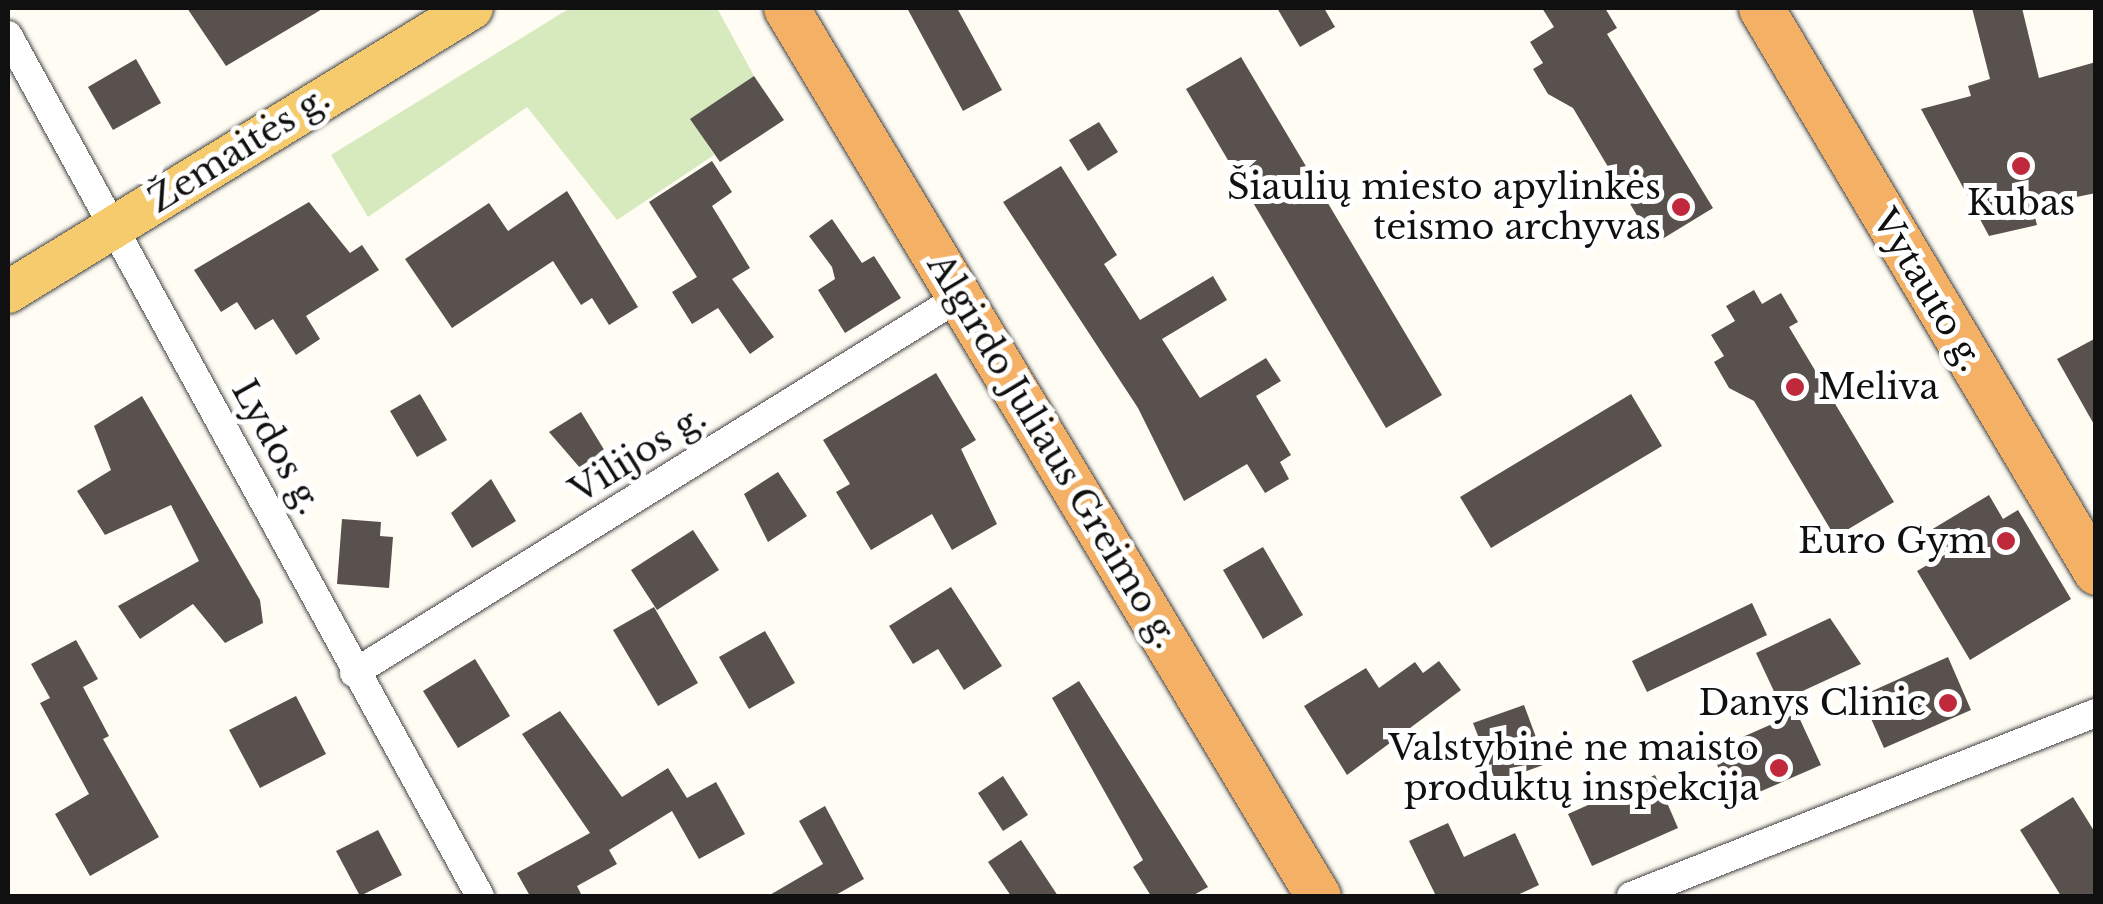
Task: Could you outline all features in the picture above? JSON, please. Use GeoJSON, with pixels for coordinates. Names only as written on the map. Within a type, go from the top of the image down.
{"type":"FeatureCollection","features":[{"type":"Feature","properties":{"kind":"highway","name":"Algirdo Juliaus Greimo g."},"geometry":{"type":"LineString","coordinates":[[786,8],[1318,896]]}},
{"type":"Feature","properties":{"kind":"highway","name":"Vytauto g."},"geometry":{"type":"LineString","coordinates":[[1770,9],[2096,572]]}},
{"type":"Feature","properties":{"kind":"main road","name":"Žemaitės g."},"geometry":{"type":"LineString","coordinates":[[8,292],[472,8]]}},
{"type":"Feature","properties":{"kind":"street","name":"Lydos g."},"geometry":{"type":"LineString","coordinates":[[8,34],[354,674],[480,896]]}},
{"type":"Feature","properties":{"kind":"street","name":"Vilijos g."},"geometry":{"type":"LineString","coordinates":[[354,674],[961,296]]}},
{"type":"Feature","properties":{"kind":"street"},"geometry":{"type":"LineString","coordinates":[[1630,896],[2096,713]]}},
{"type":"Feature","properties":{"kind":"green space"},"geometry":{"type":"Polygon","coordinates":[[[570,8],[717,8],[754,76],[691,119],[714,155],[617,220],[527,107],[368,217],[331,155],[570,8]]]}},
{"type":"Feature","properties":{"kind":"building"},"geometry":{"type":"Polygon","coordinates":[[[187,8],[324,8],[226,66],[187,8]]]}},
{"type":"Feature","properties":{"kind":"building"},"geometry":{"type":"Polygon","coordinates":[[[907,8],[957,8],[1002,90],[963,111],[907,8]]]}},
{"type":"Feature","properties":{"kind":"building"},"geometry":{"type":"Polygon","coordinates":[[[1277,8],[1324,8],[1335,27],[1300,47],[1277,8]]]}},
{"type":"Feature","properties":{"kind":"building"},"geometry":{"type":"Polygon","coordinates":[[[1542,8],[1605,8],[1617,28],[1607,34],[1713,208],[1654,244],[1573,108],[1548,94],[1533,69],[1543,63],[1530,42],[1554,27],[1542,8]]]}},
{"type":"Feature","properties":{"kind":"building","name":"Kubas"},"geometry":{"type":"Polygon","coordinates":[[[1972,8],[2022,8],[2039,78],[2096,62],[2096,193],[2032,206],[2037,225],[1989,236],[1921,109],[1971,96],[1968,86],[1990,79],[1972,8]]]}},
{"type":"Feature","properties":{"kind":"building"},"geometry":{"type":"Polygon","coordinates":[[[1241,57],[1442,395],[1386,428],[1186,89],[1241,57]]]}},
{"type":"Feature","properties":{"kind":"building"},"geometry":{"type":"Polygon","coordinates":[[[136,59],[161,103],[113,130],[88,87],[136,59]]]}},
{"type":"Feature","properties":{"kind":"building"},"geometry":{"type":"Polygon","coordinates":[[[754,76],[784,120],[720,162],[690,119],[754,76]]]}},
{"type":"Feature","properties":{"kind":"building"},"geometry":{"type":"Polygon","coordinates":[[[1099,122],[1118,152],[1088,171],[1069,140],[1099,122]]]}},
{"type":"Feature","properties":{"kind":"building"},"geometry":{"type":"Polygon","coordinates":[[[712,161],[732,192],[712,206],[750,268],[732,279],[774,337],[750,354],[718,308],[692,324],[672,292],[697,277],[649,202],[712,161]]]}},
{"type":"Feature","properties":{"kind":"building"},"geometry":{"type":"Polygon","coordinates":[[[1061,166],[1117,255],[1104,264],[1140,320],[1213,276],[1227,300],[1162,339],[1200,398],[1266,358],[1281,381],[1256,396],[1291,455],[1280,462],[1289,479],[1265,493],[1247,464],[1184,501],[1138,408],[1003,202],[1061,166]]]}},
{"type":"Feature","properties":{"kind":"building"},"geometry":{"type":"Polygon","coordinates":[[[567,191],[638,307],[609,325],[592,298],[581,305],[553,261],[452,328],[405,259],[489,203],[508,231],[567,191]]]}},
{"type":"Feature","properties":{"kind":"building"},"geometry":{"type":"Polygon","coordinates":[[[309,202],[350,253],[362,245],[379,270],[306,316],[320,339],[296,355],[273,319],[255,330],[237,302],[221,312],[194,270],[309,202]]]}},
{"type":"Feature","properties":{"kind":"building"},"geometry":{"type":"Polygon","coordinates":[[[832,219],[862,263],[874,256],[901,298],[845,333],[818,290],[835,279],[832,267],[809,236],[832,219]]]}},
{"type":"Feature","properties":{"kind":"building"},"geometry":{"type":"Polygon","coordinates":[[[1754,290],[1762,304],[1781,293],[1798,322],[1789,327],[1894,502],[1835,537],[1754,401],[1729,388],[1714,362],[1724,356],[1711,335],[1735,321],[1726,306],[1754,290]]]}},
{"type":"Feature","properties":{"kind":"building"},"geometry":{"type":"Polygon","coordinates":[[[2096,338],[2096,428],[2057,359],[2096,338]]]}},
{"type":"Feature","properties":{"kind":"building"},"geometry":{"type":"Polygon","coordinates":[[[936,373],[976,440],[961,449],[997,524],[952,550],[932,514],[871,550],[836,492],[850,484],[823,440],[936,373]]]}},
{"type":"Feature","properties":{"kind":"building"},"geometry":{"type":"Polygon","coordinates":[[[420,394],[447,440],[417,457],[390,411],[420,394]]]}},
{"type":"Feature","properties":{"kind":"building"},"geometry":{"type":"Polygon","coordinates":[[[1631,394],[1662,446],[1491,548],[1460,497],[1631,394]]]}},
{"type":"Feature","properties":{"kind":"building"},"geometry":{"type":"Polygon","coordinates":[[[142,396],[260,600],[263,623],[225,643],[193,604],[140,639],[118,606],[199,561],[171,505],[105,535],[77,491],[111,470],[94,426],[142,396]]]}},
{"type":"Feature","properties":{"kind":"building"},"geometry":{"type":"Polygon","coordinates":[[[581,412],[611,461],[587,476],[549,432],[581,412]]]}},
{"type":"Feature","properties":{"kind":"building"},"geometry":{"type":"Polygon","coordinates":[[[778,472],[807,516],[768,542],[744,494],[778,472]]]}},
{"type":"Feature","properties":{"kind":"building"},"geometry":{"type":"Polygon","coordinates":[[[491,479],[516,521],[472,548],[451,513],[491,479]]]}},
{"type":"Feature","properties":{"kind":"building"},"geometry":{"type":"Polygon","coordinates":[[[1989,495],[2003,519],[2018,510],[2071,599],[1970,660],[1917,571],[1946,554],[1931,530],[1989,495]]]}},
{"type":"Feature","properties":{"kind":"building"},"geometry":{"type":"Polygon","coordinates":[[[342,519],[381,522],[380,536],[393,537],[389,588],[337,584],[342,519]]]}},
{"type":"Feature","properties":{"kind":"building"},"geometry":{"type":"Polygon","coordinates":[[[693,530],[719,570],[657,610],[631,570],[693,530]]]}},
{"type":"Feature","properties":{"kind":"building"},"geometry":{"type":"Polygon","coordinates":[[[1263,547],[1303,615],[1263,639],[1223,570],[1263,547]]]}},
{"type":"Feature","properties":{"kind":"building"},"geometry":{"type":"Polygon","coordinates":[[[951,587],[1002,666],[964,690],[938,649],[913,664],[889,626],[951,587]]]}},
{"type":"Feature","properties":{"kind":"building"},"geometry":{"type":"Polygon","coordinates":[[[1752,603],[1767,635],[1647,692],[1632,661],[1752,603]]]}},
{"type":"Feature","properties":{"kind":"building"},"geometry":{"type":"Polygon","coordinates":[[[654,607],[698,683],[658,706],[613,630],[654,607]]]}},
{"type":"Feature","properties":{"kind":"building"},"geometry":{"type":"Polygon","coordinates":[[[1830,618],[1861,664],[1779,702],[1756,653],[1830,618]]]}},
{"type":"Feature","properties":{"kind":"building"},"geometry":{"type":"Polygon","coordinates":[[[765,631],[795,683],[749,709],[719,657],[765,631]]]}},
{"type":"Feature","properties":{"kind":"building"},"geometry":{"type":"Polygon","coordinates":[[[76,640],[98,679],[83,687],[109,736],[103,739],[159,837],[90,876],[55,814],[89,794],[40,703],[50,698],[31,664],[76,640]]]}},
{"type":"Feature","properties":{"kind":"building"},"geometry":{"type":"Polygon","coordinates":[[[1948,657],[1971,710],[1884,748],[1861,696],[1948,657]]]}},
{"type":"Feature","properties":{"kind":"building"},"geometry":{"type":"Polygon","coordinates":[[[475,659],[510,716],[458,748],[423,691],[475,659]]]}},
{"type":"Feature","properties":{"kind":"building"},"geometry":{"type":"Polygon","coordinates":[[[1439,661],[1461,690],[1347,775],[1304,706],[1366,668],[1379,688],[1415,662],[1423,673],[1439,661]]]}},
{"type":"Feature","properties":{"kind":"building"},"geometry":{"type":"Polygon","coordinates":[[[1079,681],[1208,887],[1192,896],[1151,896],[1133,867],[1143,860],[1052,698],[1079,681]]]}},
{"type":"Feature","properties":{"kind":"building"},"geometry":{"type":"Polygon","coordinates":[[[296,696],[326,754],[260,788],[229,730],[296,696]]]}},
{"type":"Feature","properties":{"kind":"building"},"geometry":{"type":"Polygon","coordinates":[[[1524,705],[1546,764],[1496,782],[1473,723],[1524,705]]]}},
{"type":"Feature","properties":{"kind":"building"},"geometry":{"type":"Polygon","coordinates":[[[560,711],[622,797],[668,768],[687,798],[716,782],[745,834],[699,859],[672,811],[609,850],[617,864],[577,886],[582,896],[530,896],[517,873],[590,833],[522,734],[560,711]]]}},
{"type":"Feature","properties":{"kind":"building"},"geometry":{"type":"Polygon","coordinates":[[[1797,713],[1821,765],[1734,803],[1711,751],[1797,713]]]}},
{"type":"Feature","properties":{"kind":"building"},"geometry":{"type":"Polygon","coordinates":[[[1655,775],[1678,828],[1592,866],[1568,814],[1655,775]]]}},
{"type":"Feature","properties":{"kind":"building"},"geometry":{"type":"Polygon","coordinates":[[[1003,776],[1028,815],[1003,831],[978,793],[1003,776]]]}},
{"type":"Feature","properties":{"kind":"building"},"geometry":{"type":"Polygon","coordinates":[[[2073,797],[2096,834],[2096,896],[2061,896],[2020,830],[2073,797]]]}},
{"type":"Feature","properties":{"kind":"building"},"geometry":{"type":"Polygon","coordinates":[[[825,806],[864,879],[834,896],[768,896],[823,864],[799,821],[825,806]]]}},
{"type":"Feature","properties":{"kind":"building"},"geometry":{"type":"Polygon","coordinates":[[[1448,823],[1464,857],[1515,833],[1539,885],[1515,896],[1436,896],[1409,841],[1448,823]]]}},
{"type":"Feature","properties":{"kind":"building"},"geometry":{"type":"Polygon","coordinates":[[[378,830],[402,875],[360,896],[336,851],[378,830]]]}},
{"type":"Feature","properties":{"kind":"building"},"geometry":{"type":"Polygon","coordinates":[[[1021,840],[1058,896],[1011,896],[988,862],[1021,840]]]}},
{"type":"Feature","properties":{"kind":"place","name":"Kubas"},"geometry":{"type":"Point","coordinates":[2021,166]}},
{"type":"Feature","properties":{"kind":"place","name":"Šiaulių miesto apylinkės teismo archyvas"},"geometry":{"type":"Point","coordinates":[1681,207]}},
{"type":"Feature","properties":{"kind":"place","name":"Meliva"},"geometry":{"type":"Point","coordinates":[1795,387]}},
{"type":"Feature","properties":{"kind":"place","name":"Euro Gym"},"geometry":{"type":"Point","coordinates":[2006,541]}},
{"type":"Feature","properties":{"kind":"place","name":"Danys Clinic"},"geometry":{"type":"Point","coordinates":[1948,703]}},
{"type":"Feature","properties":{"kind":"place","name":"Valstybinė ne maisto produktų inspekcija"},"geometry":{"type":"Point","coordinates":[1779,768]}}]}
